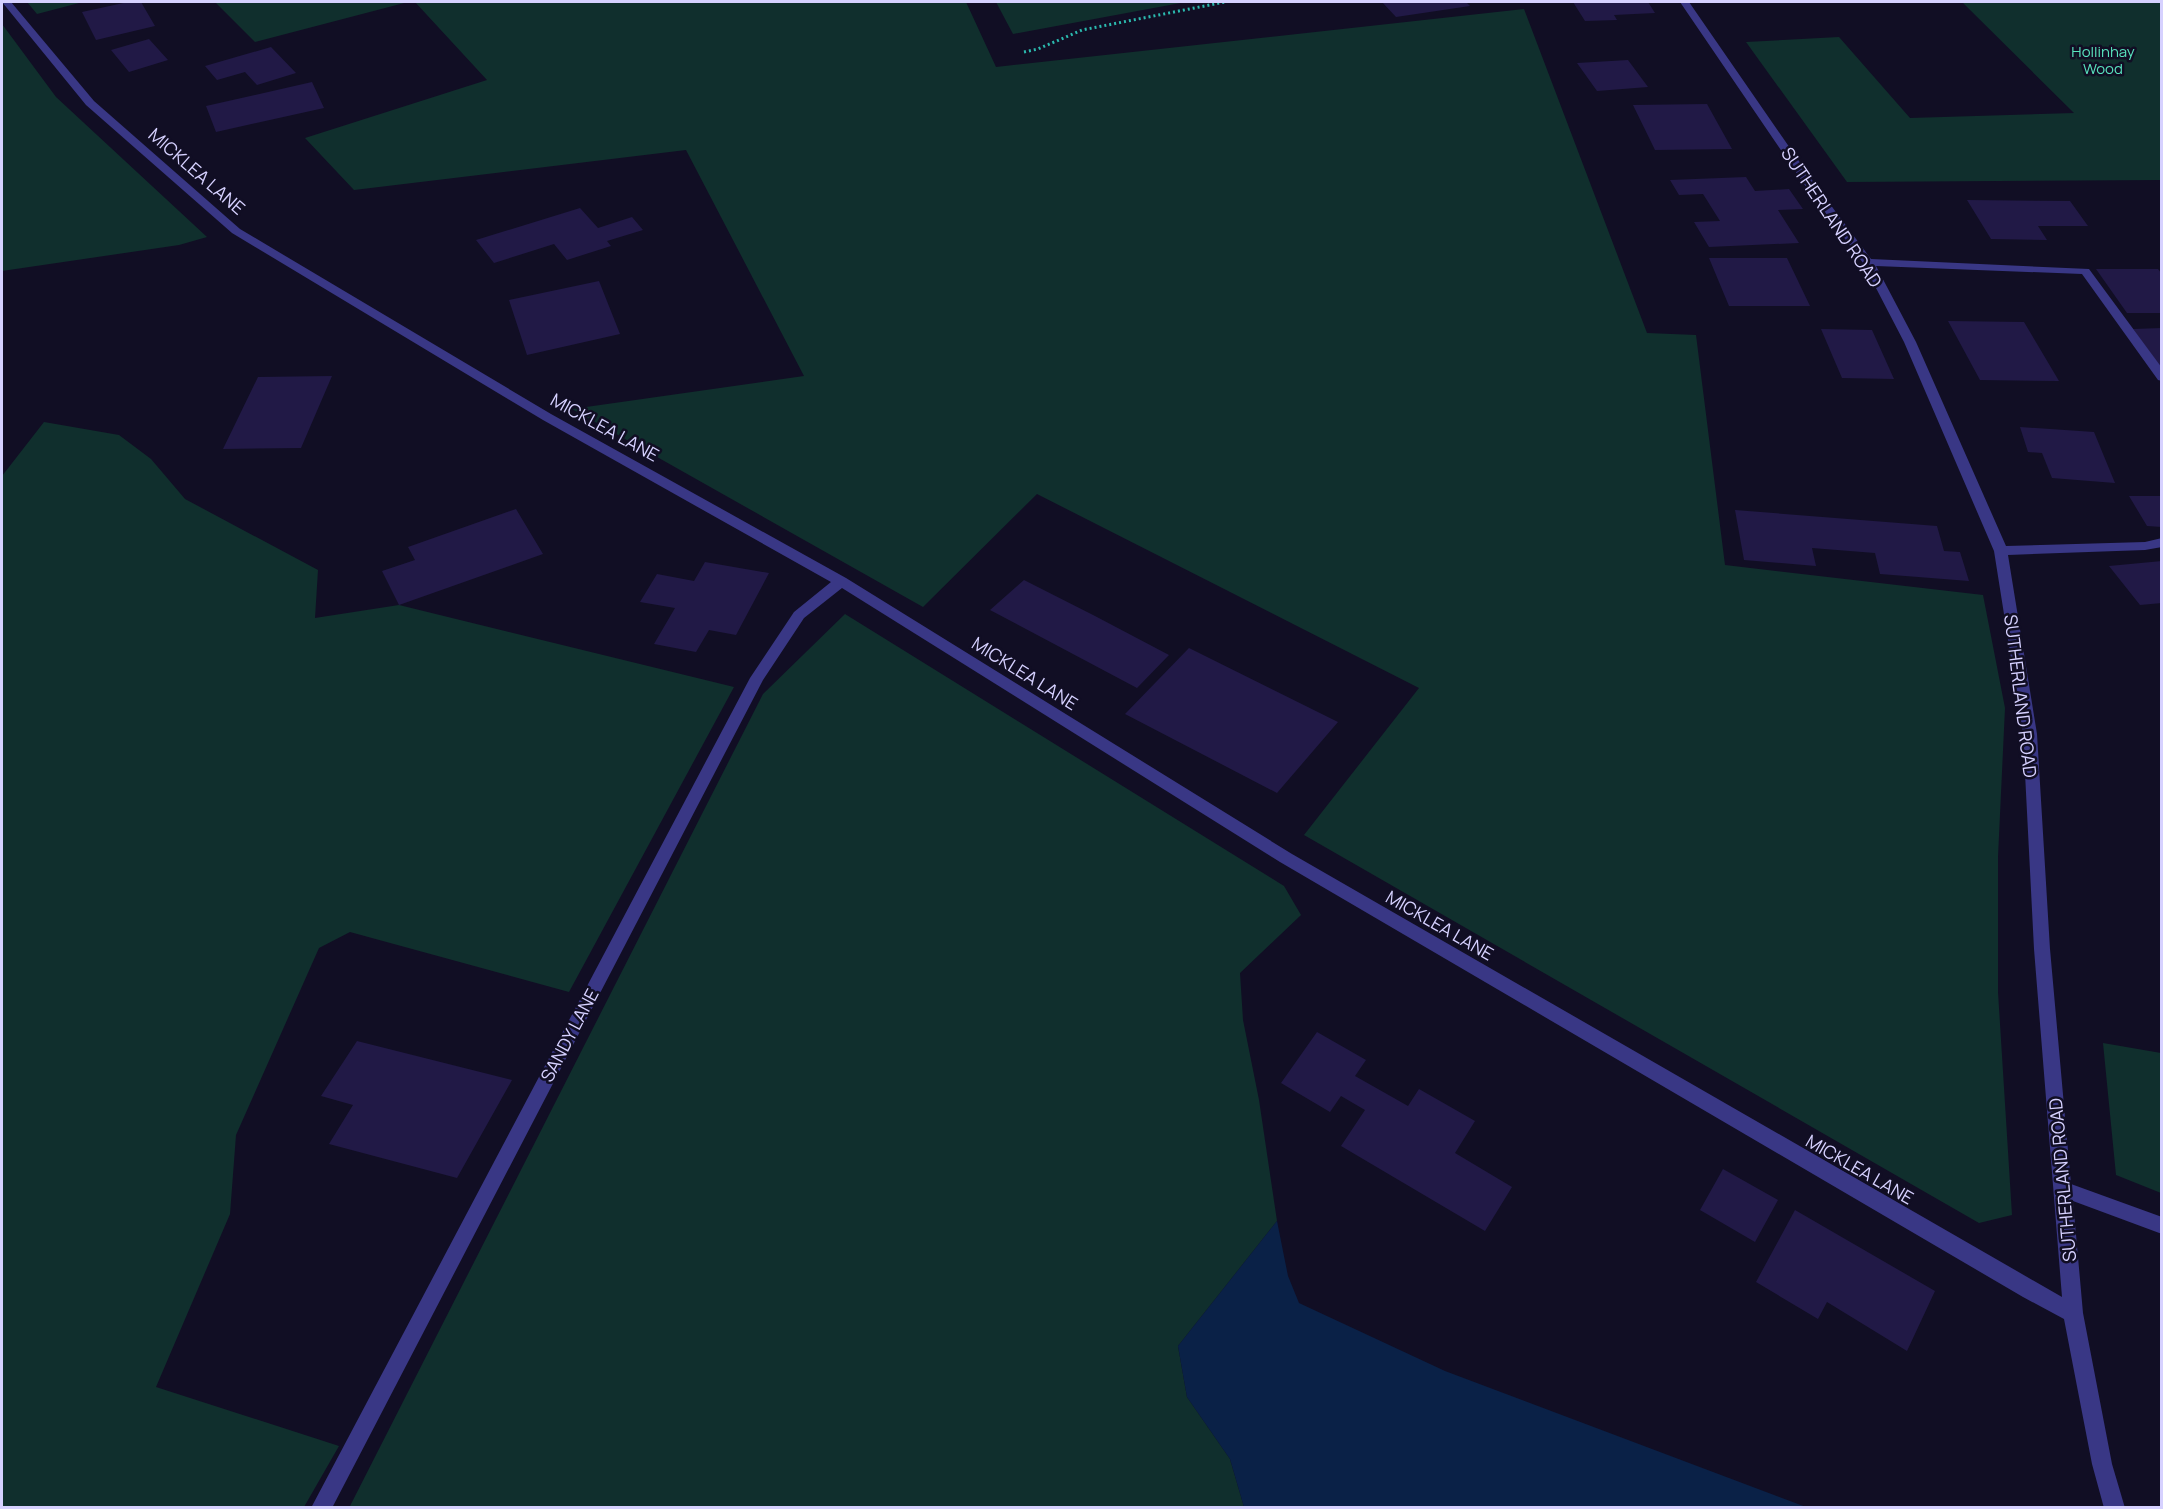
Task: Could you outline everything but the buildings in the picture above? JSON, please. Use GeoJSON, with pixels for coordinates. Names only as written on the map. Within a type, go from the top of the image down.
{"type":"FeatureCollection","features":[{"type":"Feature","properties":{"kind":"street","name":"MICKLEA LANE"},"geometry":{"type":"LineString","coordinates":[[7,2],[90,103],[236,231],[547,417],[841,581],[1286,858],[2030,1291],[2073,1313]]}},
{"type":"Feature","properties":{"kind":"street","name":"SUTHERLAND ROAD"},"geometry":{"type":"LineString","coordinates":[[1685,2],[1808,182],[1868,262],[1910,342],[2001,551],[2030,734],[2042,949],[2073,1313],[2102,1464],[2115,1508]]}},
{"type":"Feature","properties":{"kind":"street"},"geometry":{"type":"LineString","coordinates":[[1868,262],[2085,271],[2162,377]]}},
{"type":"Feature","properties":{"kind":"street"},"geometry":{"type":"LineString","coordinates":[[2001,551],[2145,546],[2162,542]]}},
{"type":"Feature","properties":{"kind":"street","name":"SANDY LANE"},"geometry":{"type":"LineString","coordinates":[[321,1508],[757,678],[799,615],[841,581]]}},
{"type":"Feature","properties":{"kind":"street"},"geometry":{"type":"LineString","coordinates":[[2063,1189],[2162,1226]]}},
{"type":"Feature","properties":{"kind":"path"},"geometry":{"type":"LineString","coordinates":[[1024,52],[1038,49],[1082,30],[1225,2]]}},
{"type":"Feature","properties":{"kind":"green space"},"geometry":{"type":"Polygon","coordinates":[[[27,2],[83,2],[37,14],[27,2]]]}},
{"type":"Feature","properties":{"kind":"green space"},"geometry":{"type":"Polygon","coordinates":[[[215,2],[408,2],[255,42],[215,2]]]}},
{"type":"Feature","properties":{"kind":"green space"},"geometry":{"type":"Polygon","coordinates":[[[415,2],[966,2],[996,67],[1524,9],[1647,333],[1696,335],[1725,565],[1983,595],[2005,708],[1998,857],[1998,992],[2012,1215],[1979,1223],[1304,835],[1419,688],[1037,494],[923,607],[572,409],[804,376],[686,150],[354,190],[305,138],[487,80],[415,2]]]}},
{"type":"Feature","properties":{"kind":"green space"},"geometry":{"type":"Polygon","coordinates":[[[996,2],[1186,2],[1013,34],[996,2]]]}},
{"type":"Feature","properties":{"kind":"green space","name":"Hollinhay Wood"},"geometry":{"type":"Polygon","coordinates":[[[1962,2],[2161,2],[2161,180],[1847,182],[1746,42],[1839,37],[1910,118],[2074,113],[1962,2]]]}},
{"type":"Feature","properties":{"kind":"green space"},"geometry":{"type":"Polygon","coordinates":[[[2,24],[56,97],[207,237],[179,245],[2,271],[2,24]]]}},
{"type":"Feature","properties":{"kind":"green space"},"geometry":{"type":"Polygon","coordinates":[[[44,422],[119,435],[151,459],[185,499],[318,570],[315,618],[399,605],[734,687],[569,992],[350,932],[319,948],[236,1135],[230,1214],[156,1387],[339,1446],[304,1507],[2,1507],[2,476],[44,422]]]}},
{"type":"Feature","properties":{"kind":"green space"},"geometry":{"type":"Polygon","coordinates":[[[845,614],[1284,886],[1301,915],[1240,973],[1243,1020],[1259,1100],[1277,1221],[1178,1346],[1187,1397],[1230,1459],[1244,1507],[349,1508],[763,694],[845,614]]]}},
{"type":"Feature","properties":{"kind":"green space"},"geometry":{"type":"Polygon","coordinates":[[[2103,1043],[2161,1053],[2161,1193],[2116,1175],[2103,1043]]]}},
{"type":"Feature","properties":{"kind":"water"},"geometry":{"type":"Polygon","coordinates":[[[1277,1221],[1288,1276],[1299,1303],[1445,1371],[1806,1507],[1244,1507],[1230,1459],[1187,1397],[1178,1346],[1277,1221]]]}}]}
